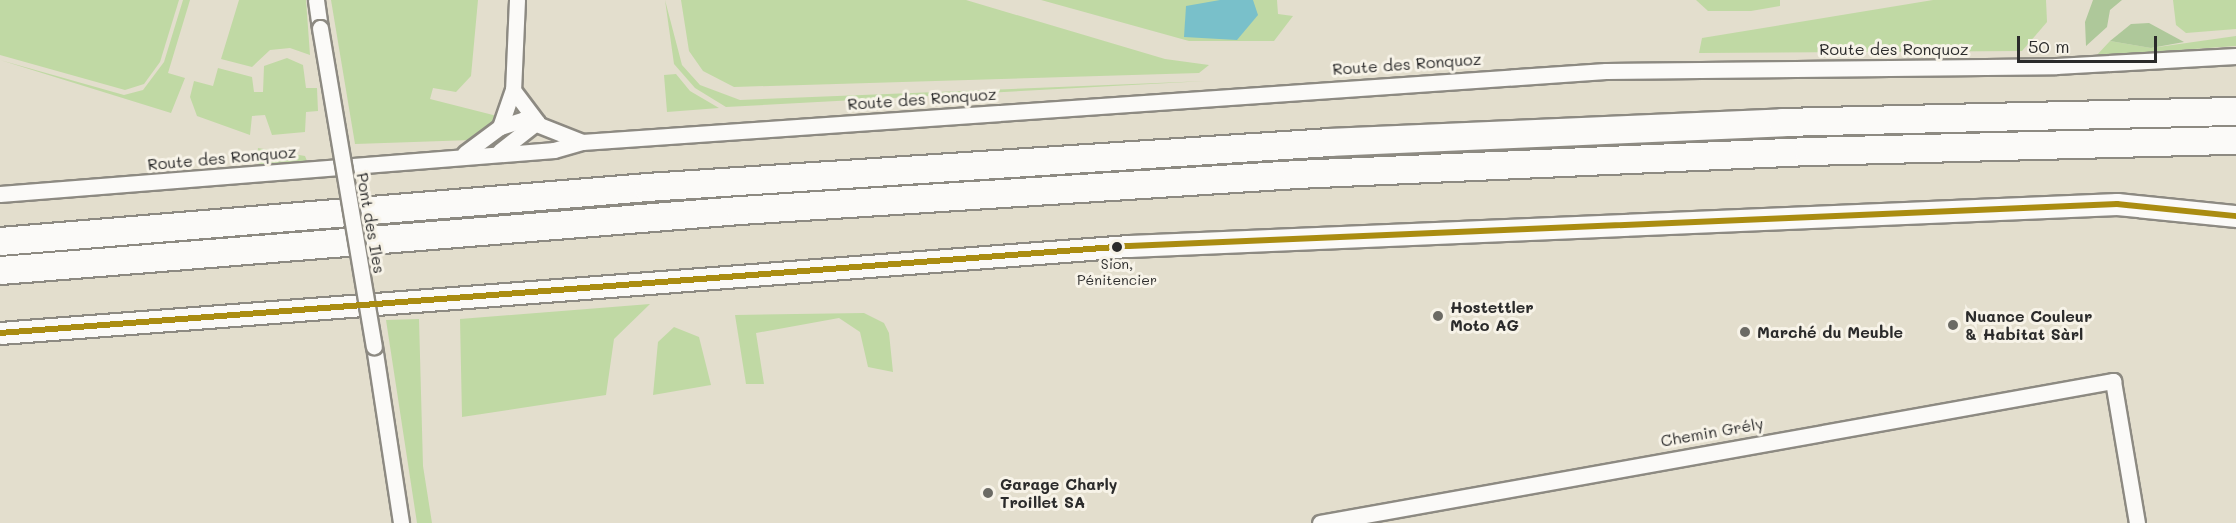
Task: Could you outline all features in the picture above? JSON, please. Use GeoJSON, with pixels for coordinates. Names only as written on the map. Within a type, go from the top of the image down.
{"type":"FeatureCollection","features":[{"type":"Feature","properties":{"kind":"highway"},"geometry":{"type":"LineString","coordinates":[[0,241],[647,187],[1330,142],[1782,122],[2236,111]]}},
{"type":"Feature","properties":{"kind":"highway"},"geometry":{"type":"LineString","coordinates":[[0,270],[740,210],[1284,175],[1820,150],[2236,140]]}},
{"type":"Feature","properties":{"kind":"street","name":"Pont des Iles"},"geometry":{"type":"LineString","coordinates":[[316,0],[401,523]]}},
{"type":"Feature","properties":{"kind":"street","name":"Route des Ronquoz"},"geometry":{"type":"LineString","coordinates":[[500,127],[513,90],[517,0]]}},
{"type":"Feature","properties":{"kind":"street","name":"Route des Ronquoz"},"geometry":{"type":"LineString","coordinates":[[0,194],[554,150],[582,142],[1606,71],[2056,66],[2236,56]]}},
{"type":"Feature","properties":{"kind":"street"},"geometry":{"type":"LineString","coordinates":[[513,90],[537,122]]}},
{"type":"Feature","properties":{"kind":"street","name":"Route des Ronquoz"},"geometry":{"type":"LineString","coordinates":[[447,158],[474,150],[500,127],[517,120],[537,122],[582,142]]}},
{"type":"Feature","properties":{"kind":"street","name":"Route des Ronquoz"},"geometry":{"type":"LineString","coordinates":[[492,155],[516,143],[537,122]]}},
{"type":"Feature","properties":{"kind":"street"},"geometry":{"type":"LineString","coordinates":[[0,333],[1123,254],[2117,204],[2236,216]]}},
{"type":"Feature","properties":{"kind":"street","name":"Chemin Grély"},"geometry":{"type":"LineString","coordinates":[[1320,523],[2113,381],[2137,523]]}},
{"type":"Feature","properties":{"kind":"green space"},"geometry":{"type":"Polygon","coordinates":[[[0,0],[179,0],[160,62],[144,84],[125,90],[0,55],[0,0]]]}},
{"type":"Feature","properties":{"kind":"green space"},"geometry":{"type":"Polygon","coordinates":[[[183,0],[190,0],[168,73],[185,78],[171,113],[0,60],[124,95],[143,90],[164,62],[183,0]]]}},
{"type":"Feature","properties":{"kind":"green space"},"geometry":{"type":"Polygon","coordinates":[[[239,0],[306,0],[310,55],[290,48],[270,50],[252,67],[221,59],[239,0]]]}},
{"type":"Feature","properties":{"kind":"green space"},"geometry":{"type":"Polygon","coordinates":[[[331,0],[478,0],[471,76],[456,92],[433,88],[430,99],[497,116],[495,123],[472,140],[355,144],[331,0]]]}},
{"type":"Feature","properties":{"kind":"green space"},"geometry":{"type":"Polygon","coordinates":[[[665,0],[682,65],[700,85],[740,100],[1206,81],[726,107],[695,88],[674,64],[665,0]]]}},
{"type":"Feature","properties":{"kind":"green space"},"geometry":{"type":"Polygon","coordinates":[[[681,0],[966,0],[1165,59],[1209,65],[1199,73],[734,87],[703,71],[689,51],[681,0]]]}},
{"type":"Feature","properties":{"kind":"green space"},"geometry":{"type":"Polygon","coordinates":[[[1041,0],[1277,0],[1278,14],[1293,16],[1274,41],[1189,41],[1041,0]]]}},
{"type":"Feature","properties":{"kind":"green space"},"geometry":{"type":"Polygon","coordinates":[[[1696,0],[1780,0],[1780,6],[1751,11],[1708,11],[1696,0]]]}},
{"type":"Feature","properties":{"kind":"green space"},"geometry":{"type":"Polygon","coordinates":[[[1933,0],[2046,0],[2047,22],[2022,51],[1699,53],[1702,38],[1933,0]]]}},
{"type":"Feature","properties":{"kind":"green space"},"geometry":{"type":"Polygon","coordinates":[[[2093,0],[2122,0],[2110,10],[2107,27],[2086,46],[2085,22],[2093,0]]]}},
{"type":"Feature","properties":{"kind":"green space"},"geometry":{"type":"Polygon","coordinates":[[[2173,0],[2236,0],[2236,29],[2186,33],[2176,25],[2173,0]]]}},
{"type":"Feature","properties":{"kind":"green space"},"geometry":{"type":"Polygon","coordinates":[[[2149,23],[2184,42],[2151,48],[2110,41],[2131,24],[2149,23]]]}},
{"type":"Feature","properties":{"kind":"green space"},"geometry":{"type":"Polygon","coordinates":[[[2236,36],[2236,46],[2096,56],[2110,41],[2151,48],[2236,36]]]}},
{"type":"Feature","properties":{"kind":"green space"},"geometry":{"type":"Polygon","coordinates":[[[287,58],[303,65],[306,88],[317,88],[318,111],[306,112],[305,132],[272,135],[265,115],[252,116],[250,135],[197,116],[190,97],[194,81],[213,86],[218,68],[252,77],[254,92],[263,92],[264,66],[287,58]]]}},
{"type":"Feature","properties":{"kind":"green space"},"geometry":{"type":"Polygon","coordinates":[[[676,74],[690,91],[719,108],[667,112],[664,75],[676,74]]]}},
{"type":"Feature","properties":{"kind":"green space"},"geometry":{"type":"Polygon","coordinates":[[[258,148],[305,156],[307,161],[261,167],[256,161],[258,148]]]}},
{"type":"Feature","properties":{"kind":"green space"},"geometry":{"type":"Polygon","coordinates":[[[650,304],[614,339],[606,395],[462,417],[460,319],[650,304]]]}},
{"type":"Feature","properties":{"kind":"green space"},"geometry":{"type":"Polygon","coordinates":[[[864,313],[884,323],[889,333],[893,372],[868,367],[860,332],[839,318],[756,333],[764,384],[746,384],[735,315],[864,313]]]}},
{"type":"Feature","properties":{"kind":"green space"},"geometry":{"type":"Polygon","coordinates":[[[419,319],[423,466],[432,523],[417,523],[386,320],[419,319]]]}},
{"type":"Feature","properties":{"kind":"green space"},"geometry":{"type":"Polygon","coordinates":[[[674,327],[699,337],[711,385],[653,395],[658,342],[674,327]]]}},
{"type":"Feature","properties":{"kind":"water"},"geometry":{"type":"Polygon","coordinates":[[[1220,0],[1253,0],[1258,15],[1237,40],[1184,37],[1186,6],[1220,0]]]}},
{"type":"Feature","properties":{"kind":"transit line"},"geometry":{"type":"LineString","coordinates":[[0,333],[1129,246],[2117,204],[2236,216]]}},
{"type":"Feature","properties":{"kind":"place","name":"Sion, Pénitencier"},"geometry":{"type":"Point","coordinates":[1117,247]}},
{"type":"Feature","properties":{"kind":"place","name":"Hostettler Moto AG"},"geometry":{"type":"Point","coordinates":[1438,316]}},
{"type":"Feature","properties":{"kind":"place","name":"Nuance Couleur & Habitat Sàrl"},"geometry":{"type":"Point","coordinates":[1953,325]}},
{"type":"Feature","properties":{"kind":"place","name":"Marché du Meuble"},"geometry":{"type":"Point","coordinates":[1745,332]}},
{"type":"Feature","properties":{"kind":"place","name":"Garage Charly Troillet SA"},"geometry":{"type":"Point","coordinates":[988,493]}}]}
